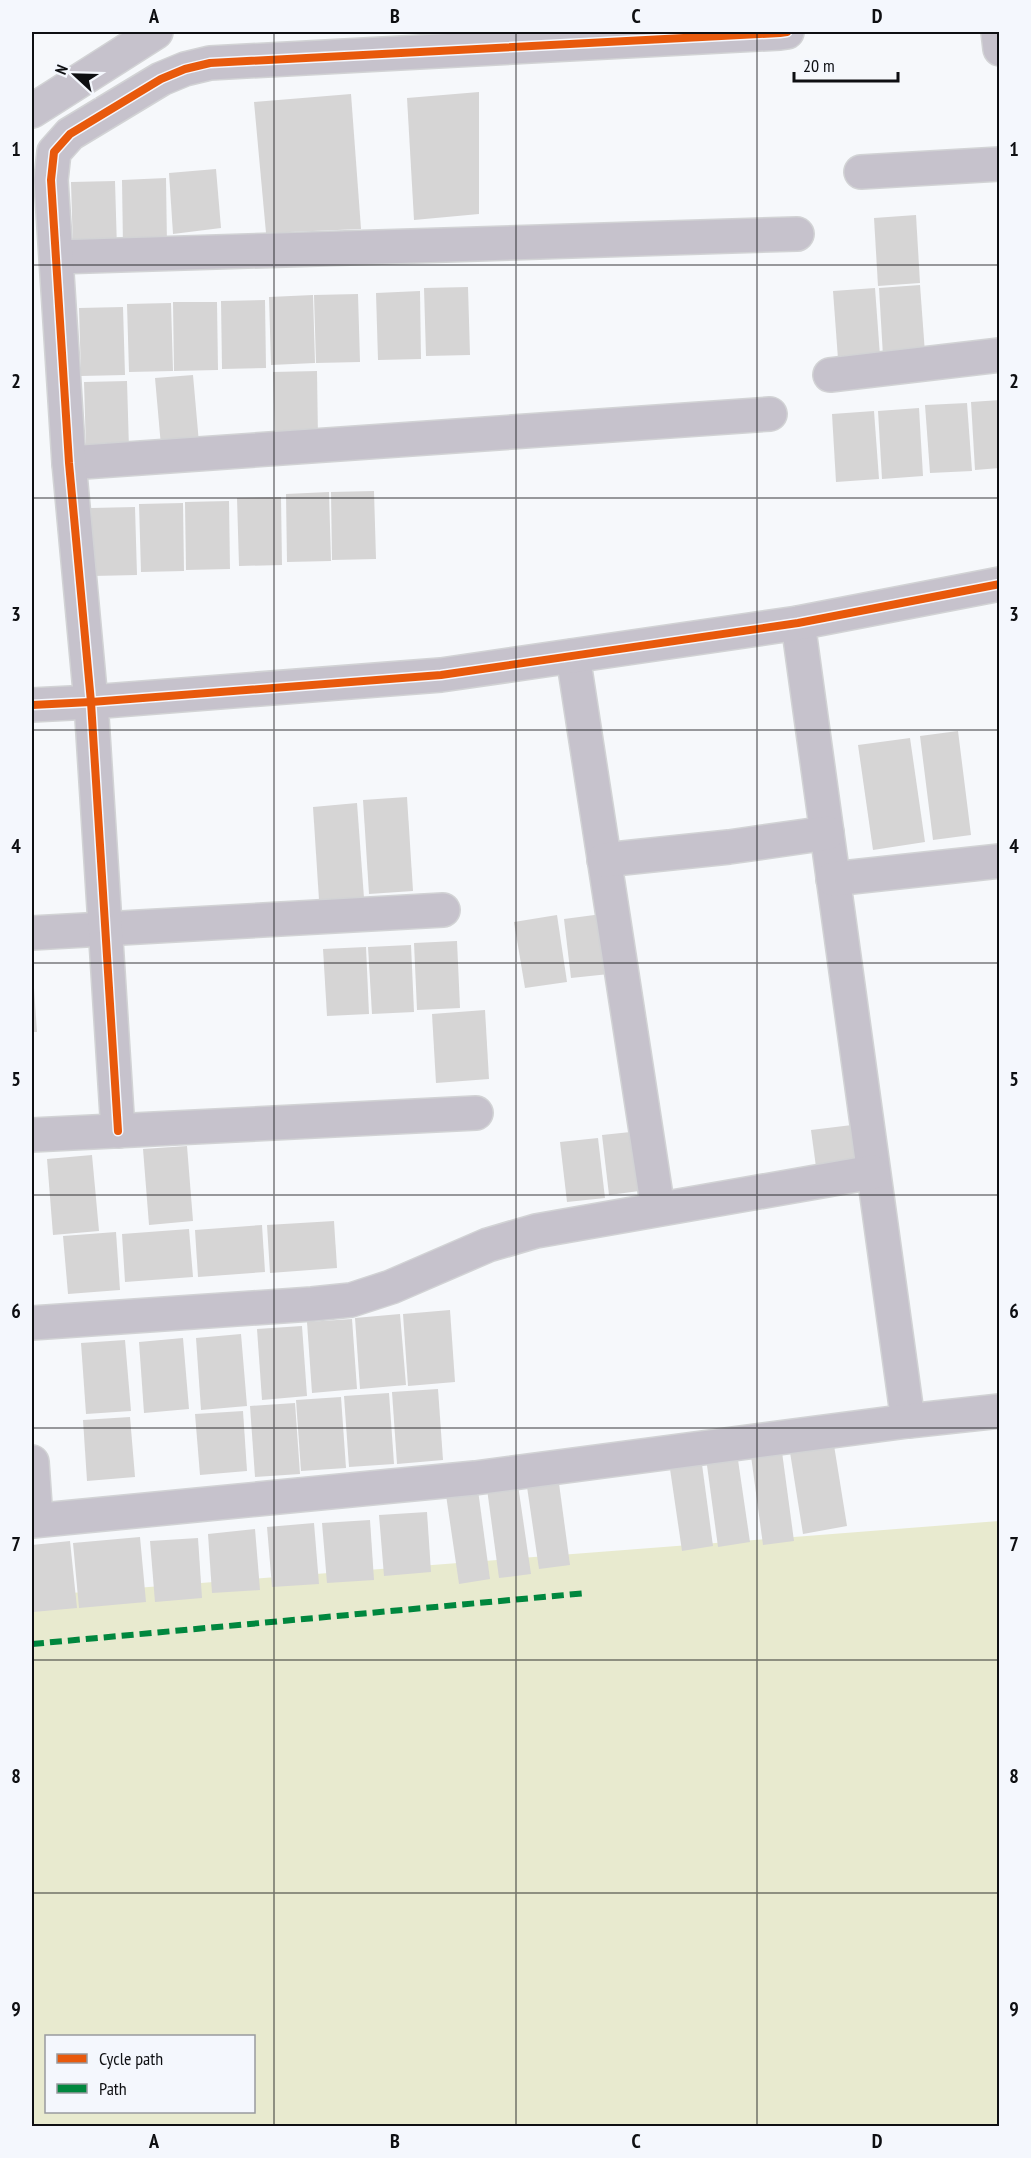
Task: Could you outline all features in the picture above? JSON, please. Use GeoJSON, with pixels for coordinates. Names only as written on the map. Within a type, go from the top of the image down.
{"type":"FeatureCollection","features":[{"type":"Feature","properties":{"kind":"street"},"geometry":{"type":"LineString","coordinates":[[32,111],[156,32]]}},
{"type":"Feature","properties":{"kind":"street"},"geometry":{"type":"LineString","coordinates":[[118,1131],[91,702],[69,463],[51,180],[54,152],[70,134],[161,78],[210,63],[787,32]]}},
{"type":"Feature","properties":{"kind":"street"},"geometry":{"type":"LineString","coordinates":[[998,32],[999,50]]}},
{"type":"Feature","properties":{"kind":"street"},"geometry":{"type":"LineString","coordinates":[[861,172],[999,164]]}},
{"type":"Feature","properties":{"kind":"street"},"geometry":{"type":"LineString","coordinates":[[57,257],[797,234]]}},
{"type":"Feature","properties":{"kind":"street"},"geometry":{"type":"LineString","coordinates":[[830,375],[999,355]]}},
{"type":"Feature","properties":{"kind":"street"},"geometry":{"type":"LineString","coordinates":[[69,463],[771,414]]}},
{"type":"Feature","properties":{"kind":"street"},"geometry":{"type":"LineString","coordinates":[[32,705],[441,675],[798,623],[999,584]]}},
{"type":"Feature","properties":{"kind":"street"},"geometry":{"type":"LineString","coordinates":[[798,623],[908,1422]]}},
{"type":"Feature","properties":{"kind":"street"},"geometry":{"type":"LineString","coordinates":[[573,656],[658,1209]]}},
{"type":"Feature","properties":{"kind":"street"},"geometry":{"type":"LineString","coordinates":[[604,860],[729,847],[827,833]]}},
{"type":"Feature","properties":{"kind":"street"},"geometry":{"type":"LineString","coordinates":[[833,879],[999,861]]}},
{"type":"Feature","properties":{"kind":"street"},"geometry":{"type":"LineString","coordinates":[[32,933],[443,910]]}},
{"type":"Feature","properties":{"kind":"street"},"geometry":{"type":"LineString","coordinates":[[32,1135],[476,1113]]}},
{"type":"Feature","properties":{"kind":"street"},"geometry":{"type":"LineString","coordinates":[[32,1323],[351,1300],[391,1287],[488,1245],[536,1231],[873,1172]]}},
{"type":"Feature","properties":{"kind":"street"},"geometry":{"type":"LineString","coordinates":[[32,1462],[34,1521],[475,1478],[999,1411]]}},
{"type":"Feature","properties":{"kind":"green space"},"geometry":{"type":"Polygon","coordinates":[[[999,1521],[999,2126],[32,2126],[32,1596],[999,1521]]]}},
{"type":"Feature","properties":{"kind":"building"},"geometry":{"type":"Polygon","coordinates":[[[479,92],[479,214],[414,220],[407,98],[479,92]]]}},
{"type":"Feature","properties":{"kind":"building"},"geometry":{"type":"Polygon","coordinates":[[[351,94],[361,229],[266,233],[254,102],[351,94]]]}},
{"type":"Feature","properties":{"kind":"building"},"geometry":{"type":"Polygon","coordinates":[[[216,169],[221,228],[173,234],[169,173],[216,169]]]}},
{"type":"Feature","properties":{"kind":"building"},"geometry":{"type":"Polygon","coordinates":[[[166,178],[167,246],[123,247],[122,180],[166,178]]]}},
{"type":"Feature","properties":{"kind":"building"},"geometry":{"type":"Polygon","coordinates":[[[115,181],[117,249],[73,250],[71,182],[115,181]]]}},
{"type":"Feature","properties":{"kind":"building"},"geometry":{"type":"Polygon","coordinates":[[[916,215],[920,283],[878,286],[874,218],[916,215]]]}},
{"type":"Feature","properties":{"kind":"building"},"geometry":{"type":"Polygon","coordinates":[[[920,285],[925,353],[883,356],[879,288],[920,285]]]}},
{"type":"Feature","properties":{"kind":"building"},"geometry":{"type":"Polygon","coordinates":[[[468,287],[470,355],[426,356],[424,288],[468,287]]]}},
{"type":"Feature","properties":{"kind":"building"},"geometry":{"type":"Polygon","coordinates":[[[875,288],[880,356],[838,359],[833,291],[875,288]]]}},
{"type":"Feature","properties":{"kind":"building"},"geometry":{"type":"Polygon","coordinates":[[[420,291],[421,359],[378,360],[376,293],[420,291]]]}},
{"type":"Feature","properties":{"kind":"building"},"geometry":{"type":"Polygon","coordinates":[[[358,294],[360,362],[316,363],[314,295],[358,294]]]}},
{"type":"Feature","properties":{"kind":"building"},"geometry":{"type":"Polygon","coordinates":[[[313,295],[315,363],[271,365],[269,297],[313,295]]]}},
{"type":"Feature","properties":{"kind":"building"},"geometry":{"type":"Polygon","coordinates":[[[265,300],[266,368],[222,369],[221,301],[265,300]]]}},
{"type":"Feature","properties":{"kind":"building"},"geometry":{"type":"Polygon","coordinates":[[[173,302],[217,302],[218,370],[174,371],[173,302]]]}},
{"type":"Feature","properties":{"kind":"building"},"geometry":{"type":"Polygon","coordinates":[[[171,303],[173,371],[129,372],[127,304],[171,303]]]}},
{"type":"Feature","properties":{"kind":"building"},"geometry":{"type":"Polygon","coordinates":[[[123,307],[125,375],[81,376],[79,308],[123,307]]]}},
{"type":"Feature","properties":{"kind":"building"},"geometry":{"type":"Polygon","coordinates":[[[317,371],[318,439],[275,440],[273,372],[317,371]]]}},
{"type":"Feature","properties":{"kind":"building"},"geometry":{"type":"Polygon","coordinates":[[[193,375],[199,443],[161,446],[155,378],[193,375]]]}},
{"type":"Feature","properties":{"kind":"building"},"geometry":{"type":"Polygon","coordinates":[[[127,381],[129,449],[86,450],[84,382],[127,381]]]}},
{"type":"Feature","properties":{"kind":"building"},"geometry":{"type":"Polygon","coordinates":[[[1000,400],[1000,468],[975,470],[971,402],[1000,400]]]}},
{"type":"Feature","properties":{"kind":"building"},"geometry":{"type":"Polygon","coordinates":[[[967,403],[972,471],[930,473],[925,405],[967,403]]]}},
{"type":"Feature","properties":{"kind":"building"},"geometry":{"type":"Polygon","coordinates":[[[919,408],[923,476],[882,479],[878,411],[919,408]]]}},
{"type":"Feature","properties":{"kind":"building"},"geometry":{"type":"Polygon","coordinates":[[[874,411],[879,479],[836,482],[832,414],[874,411]]]}},
{"type":"Feature","properties":{"kind":"building"},"geometry":{"type":"Polygon","coordinates":[[[374,491],[376,559],[332,560],[331,492],[374,491]]]}},
{"type":"Feature","properties":{"kind":"building"},"geometry":{"type":"Polygon","coordinates":[[[329,492],[331,561],[287,562],[286,494],[329,492]]]}},
{"type":"Feature","properties":{"kind":"building"},"geometry":{"type":"Polygon","coordinates":[[[281,497],[282,565],[239,566],[237,498],[281,497]]]}},
{"type":"Feature","properties":{"kind":"building"},"geometry":{"type":"Polygon","coordinates":[[[229,501],[230,569],[186,570],[185,502],[229,501]]]}},
{"type":"Feature","properties":{"kind":"building"},"geometry":{"type":"Polygon","coordinates":[[[183,503],[184,571],[141,572],[139,504],[183,503]]]}},
{"type":"Feature","properties":{"kind":"building"},"geometry":{"type":"Polygon","coordinates":[[[135,507],[137,575],[93,576],[91,508],[135,507]]]}},
{"type":"Feature","properties":{"kind":"building"},"geometry":{"type":"Polygon","coordinates":[[[958,731],[971,835],[933,840],[920,736],[958,731]]]}},
{"type":"Feature","properties":{"kind":"building"},"geometry":{"type":"Polygon","coordinates":[[[910,738],[925,842],[873,850],[858,745],[910,738]]]}},
{"type":"Feature","properties":{"kind":"building"},"geometry":{"type":"Polygon","coordinates":[[[407,797],[413,891],[369,894],[363,800],[407,797]]]}},
{"type":"Feature","properties":{"kind":"building"},"geometry":{"type":"Polygon","coordinates":[[[357,803],[364,898],[319,900],[313,807],[357,803]]]}},
{"type":"Feature","properties":{"kind":"building"},"geometry":{"type":"Polygon","coordinates":[[[602,914],[609,974],[571,978],[564,919],[602,914]]]}},
{"type":"Feature","properties":{"kind":"building"},"geometry":{"type":"Polygon","coordinates":[[[557,915],[567,982],[525,988],[514,922],[557,915]]]}},
{"type":"Feature","properties":{"kind":"building"},"geometry":{"type":"Polygon","coordinates":[[[457,941],[460,1008],[417,1010],[414,943],[457,941]]]}},
{"type":"Feature","properties":{"kind":"building"},"geometry":{"type":"Polygon","coordinates":[[[411,945],[414,1012],[372,1014],[368,947],[411,945]]]}},
{"type":"Feature","properties":{"kind":"building"},"geometry":{"type":"Polygon","coordinates":[[[366,947],[369,1014],[327,1016],[323,949],[366,947]]]}},
{"type":"Feature","properties":{"kind":"building"},"geometry":{"type":"Polygon","coordinates":[[[33,974],[37,1032],[32,1032],[33,974]]]}},
{"type":"Feature","properties":{"kind":"building"},"geometry":{"type":"Polygon","coordinates":[[[485,1010],[489,1079],[436,1083],[432,1014],[485,1010]]]}},
{"type":"Feature","properties":{"kind":"building"},"geometry":{"type":"Polygon","coordinates":[[[852,1125],[858,1161],[816,1167],[811,1130],[852,1125]]]}},
{"type":"Feature","properties":{"kind":"building"},"geometry":{"type":"Polygon","coordinates":[[[640,1131],[647,1190],[609,1195],[602,1135],[640,1131]]]}},
{"type":"Feature","properties":{"kind":"building"},"geometry":{"type":"Polygon","coordinates":[[[598,1138],[605,1198],[567,1202],[560,1142],[598,1138]]]}},
{"type":"Feature","properties":{"kind":"building"},"geometry":{"type":"Polygon","coordinates":[[[187,1146],[193,1221],[149,1225],[143,1149],[187,1146]]]}},
{"type":"Feature","properties":{"kind":"building"},"geometry":{"type":"Polygon","coordinates":[[[92,1155],[99,1231],[53,1235],[47,1159],[92,1155]]]}},
{"type":"Feature","properties":{"kind":"building"},"geometry":{"type":"Polygon","coordinates":[[[334,1221],[337,1268],[270,1273],[267,1225],[334,1221]]]}},
{"type":"Feature","properties":{"kind":"building"},"geometry":{"type":"Polygon","coordinates":[[[262,1225],[265,1272],[198,1277],[195,1230],[262,1225]]]}},
{"type":"Feature","properties":{"kind":"building"},"geometry":{"type":"Polygon","coordinates":[[[189,1229],[193,1277],[125,1282],[122,1234],[189,1229]]]}},
{"type":"Feature","properties":{"kind":"building"},"geometry":{"type":"Polygon","coordinates":[[[116,1232],[120,1290],[68,1294],[63,1236],[116,1232]]]}},
{"type":"Feature","properties":{"kind":"building"},"geometry":{"type":"Polygon","coordinates":[[[450,1310],[455,1382],[408,1386],[403,1314],[450,1310]]]}},
{"type":"Feature","properties":{"kind":"building"},"geometry":{"type":"Polygon","coordinates":[[[400,1314],[406,1385],[360,1389],[355,1318],[400,1314]]]}},
{"type":"Feature","properties":{"kind":"building"},"geometry":{"type":"Polygon","coordinates":[[[352,1319],[357,1389],[312,1393],[307,1322],[352,1319]]]}},
{"type":"Feature","properties":{"kind":"building"},"geometry":{"type":"Polygon","coordinates":[[[302,1326],[307,1396],[262,1400],[257,1329],[302,1326]]]}},
{"type":"Feature","properties":{"kind":"building"},"geometry":{"type":"Polygon","coordinates":[[[241,1334],[247,1406],[201,1410],[196,1338],[241,1334]]]}},
{"type":"Feature","properties":{"kind":"building"},"geometry":{"type":"Polygon","coordinates":[[[183,1338],[189,1409],[144,1413],[139,1342],[183,1338]]]}},
{"type":"Feature","properties":{"kind":"building"},"geometry":{"type":"Polygon","coordinates":[[[125,1340],[131,1411],[86,1414],[81,1343],[125,1340]]]}},
{"type":"Feature","properties":{"kind":"building"},"geometry":{"type":"Polygon","coordinates":[[[438,1389],[443,1460],[397,1464],[392,1392],[438,1389]]]}},
{"type":"Feature","properties":{"kind":"building"},"geometry":{"type":"Polygon","coordinates":[[[389,1393],[394,1464],[349,1467],[344,1396],[389,1393]]]}},
{"type":"Feature","properties":{"kind":"building"},"geometry":{"type":"Polygon","coordinates":[[[341,1397],[346,1468],[301,1471],[296,1400],[341,1397]]]}},
{"type":"Feature","properties":{"kind":"building"},"geometry":{"type":"Polygon","coordinates":[[[295,1403],[300,1474],[255,1477],[250,1406],[295,1403]]]}},
{"type":"Feature","properties":{"kind":"building"},"geometry":{"type":"Polygon","coordinates":[[[243,1411],[247,1471],[200,1475],[195,1414],[243,1411]]]}},
{"type":"Feature","properties":{"kind":"building"},"geometry":{"type":"Polygon","coordinates":[[[130,1417],[135,1477],[87,1481],[83,1420],[130,1417]]]}},
{"type":"Feature","properties":{"kind":"building"},"geometry":{"type":"Polygon","coordinates":[[[833,1439],[847,1526],[803,1534],[789,1446],[833,1439]]]}},
{"type":"Feature","properties":{"kind":"building"},"geometry":{"type":"Polygon","coordinates":[[[782,1452],[794,1541],[763,1545],[751,1456],[782,1452]]]}},
{"type":"Feature","properties":{"kind":"building"},"geometry":{"type":"Polygon","coordinates":[[[737,1453],[750,1542],[718,1547],[706,1458],[737,1453]]]}},
{"type":"Feature","properties":{"kind":"building"},"geometry":{"type":"Polygon","coordinates":[[[701,1457],[713,1546],[682,1551],[669,1462],[701,1457]]]}},
{"type":"Feature","properties":{"kind":"building"},"geometry":{"type":"Polygon","coordinates":[[[558,1476],[570,1565],[539,1569],[526,1480],[558,1476]]]}},
{"type":"Feature","properties":{"kind":"building"},"geometry":{"type":"Polygon","coordinates":[[[518,1485],[531,1574],[499,1578],[487,1489],[518,1485]]]}},
{"type":"Feature","properties":{"kind":"building"},"geometry":{"type":"Polygon","coordinates":[[[478,1490],[490,1579],[459,1584],[446,1495],[478,1490]]]}},
{"type":"Feature","properties":{"kind":"building"},"geometry":{"type":"Polygon","coordinates":[[[427,1512],[431,1572],[384,1576],[379,1515],[427,1512]]]}},
{"type":"Feature","properties":{"kind":"building"},"geometry":{"type":"Polygon","coordinates":[[[370,1520],[374,1580],[327,1583],[322,1523],[370,1520]]]}},
{"type":"Feature","properties":{"kind":"building"},"geometry":{"type":"Polygon","coordinates":[[[314,1523],[319,1584],[272,1587],[267,1527],[314,1523]]]}},
{"type":"Feature","properties":{"kind":"building"},"geometry":{"type":"Polygon","coordinates":[[[255,1529],[260,1590],[212,1593],[208,1534],[255,1529]]]}},
{"type":"Feature","properties":{"kind":"building"},"geometry":{"type":"Polygon","coordinates":[[[140,1537],[146,1602],[79,1608],[73,1543],[140,1537]]]}},
{"type":"Feature","properties":{"kind":"building"},"geometry":{"type":"Polygon","coordinates":[[[198,1538],[202,1598],[155,1602],[150,1541],[198,1538]]]}},
{"type":"Feature","properties":{"kind":"building"},"geometry":{"type":"Polygon","coordinates":[[[70,1541],[77,1608],[33,1612],[32,1545],[70,1541]]]}},
{"type":"Feature","properties":{"kind":"marked path"},"geometry":{"type":"LineString","coordinates":[[32,1644],[587,1593]]}},
{"type":"Feature","properties":{"kind":"cycle path"},"geometry":{"type":"LineString","coordinates":[[32,705],[91,702],[69,463],[51,180],[54,152],[70,134],[161,79],[185,69],[210,63],[787,32]]}},
{"type":"Feature","properties":{"kind":"cycle path"},"geometry":{"type":"LineString","coordinates":[[118,1131],[91,702],[441,675],[798,623],[1000,584]]}}]}
